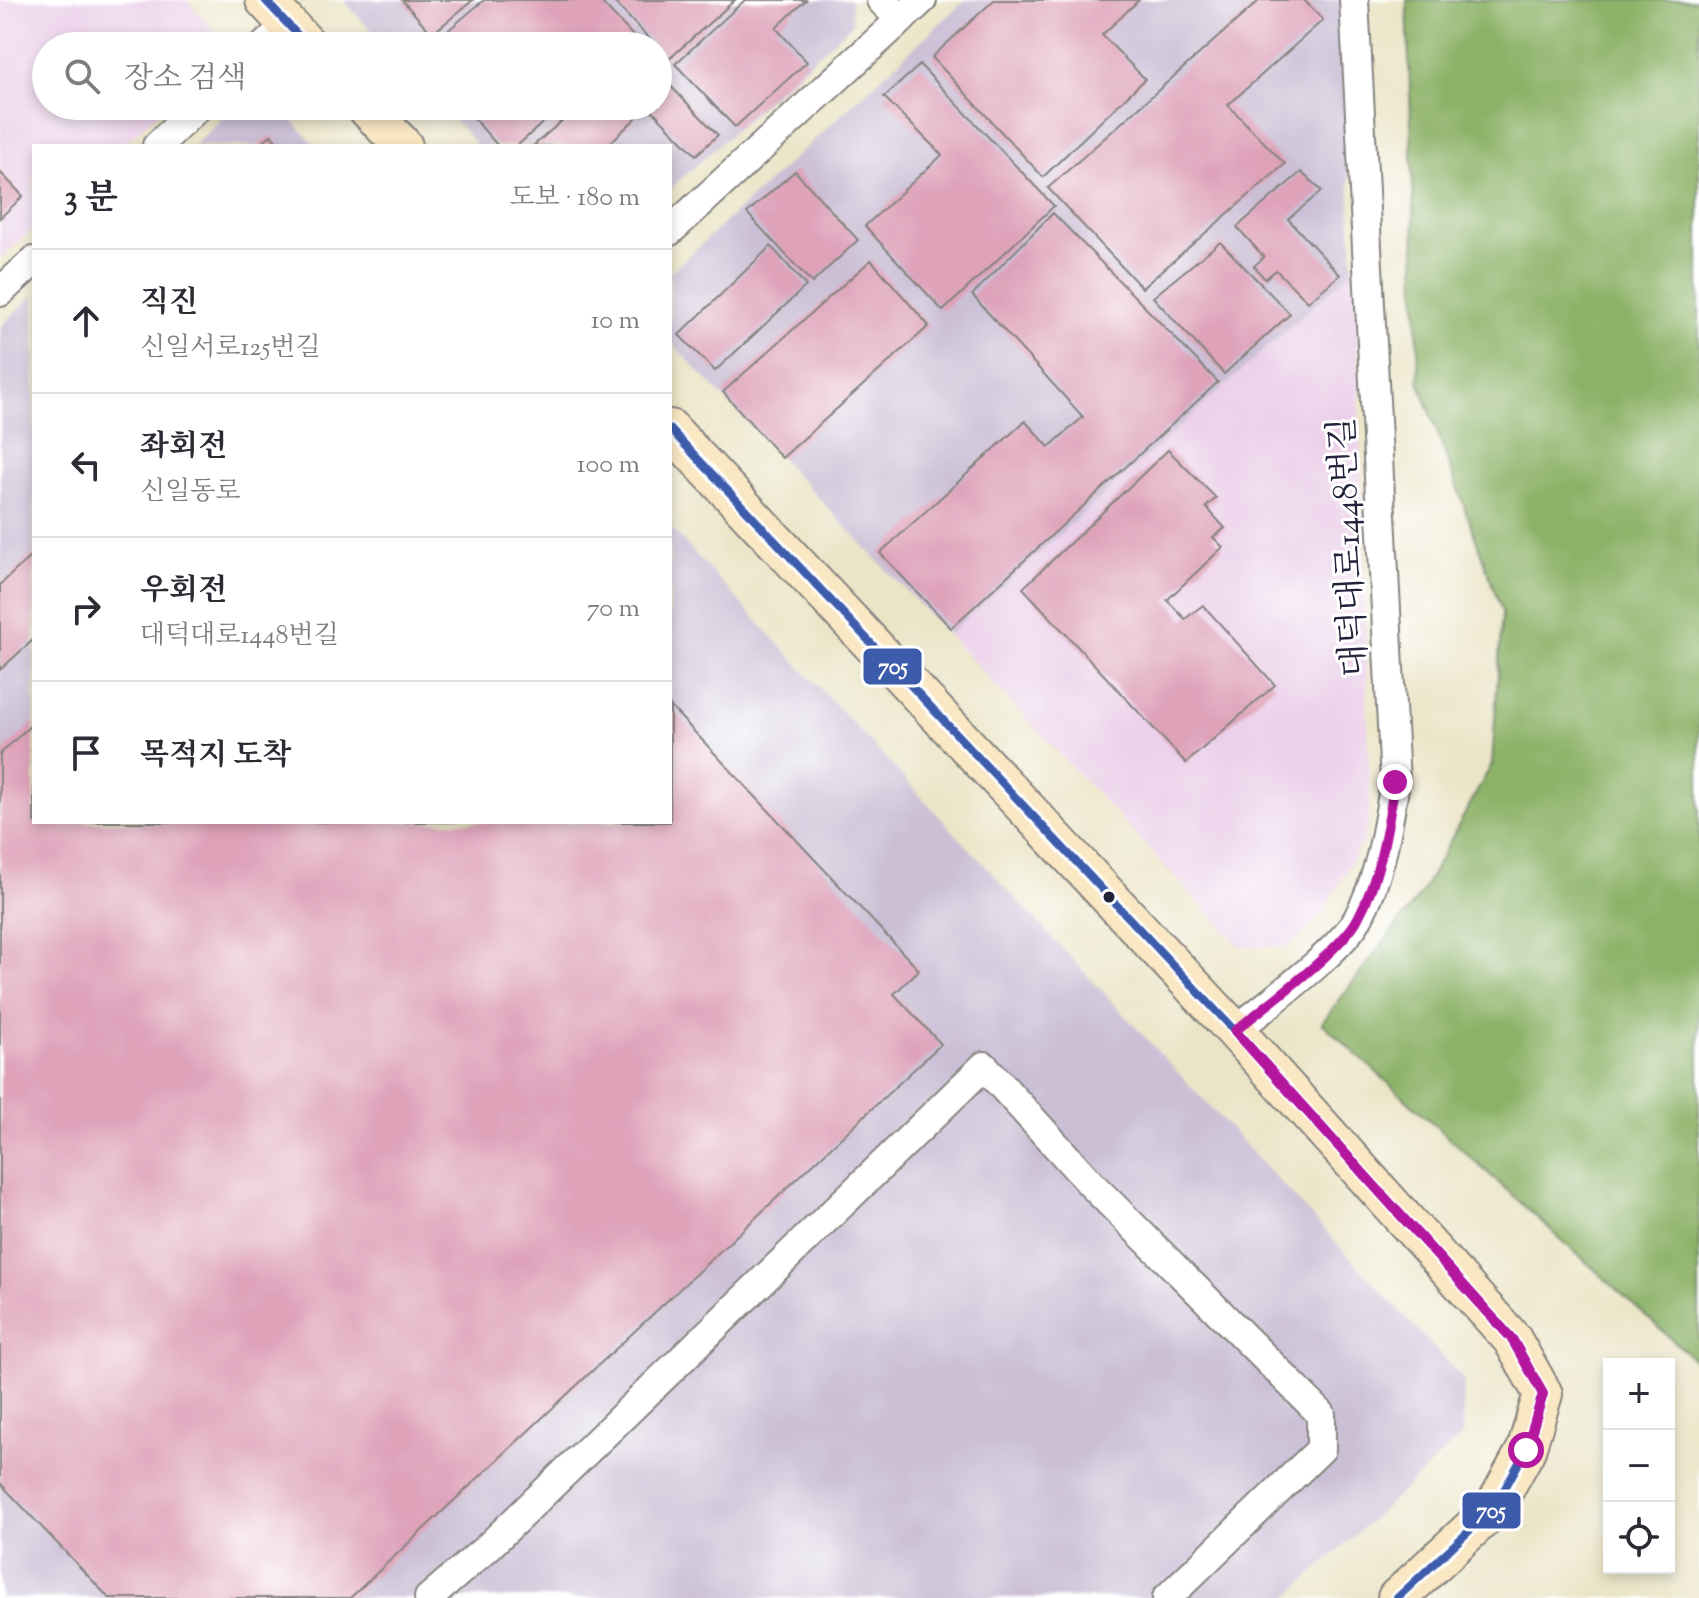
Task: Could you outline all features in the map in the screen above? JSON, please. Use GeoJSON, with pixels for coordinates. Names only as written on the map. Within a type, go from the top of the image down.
{"type":"FeatureCollection","features":[{"type":"Feature","properties":{"kind":"main road"},"geometry":{"type":"LineString","coordinates":[[378,120],[401,144]]}},
{"type":"Feature","properties":{"kind":"main road"},"geometry":{"type":"LineString","coordinates":[[672,431],[1235,1031],[1512,1339],[1543,1394],[1526,1450],[1494,1508],[1397,1598]]}},
{"type":"Feature","properties":{"kind":"street"},"geometry":{"type":"LineString","coordinates":[[672,229],[891,10],[922,0]]}},
{"type":"Feature","properties":{"kind":"street","name":"대덕대로1448번길"},"geometry":{"type":"LineString","coordinates":[[1235,1031],[1329,952],[1357,921],[1383,858],[1395,782],[1354,0]]}},
{"type":"Feature","properties":{"kind":"street"},"geometry":{"type":"LineString","coordinates":[[159,144],[184,120]]}},
{"type":"Feature","properties":{"kind":"street"},"geometry":{"type":"LineString","coordinates":[[0,292],[32,263]]}},
{"type":"Feature","properties":{"kind":"street"},"geometry":{"type":"LineString","coordinates":[[429,1598],[488,1547],[984,1066],[1092,1185],[1321,1414],[1321,1449],[1167,1598]]}},
{"type":"Feature","properties":{"kind":"shaded area"},"geometry":{"type":"Polygon","coordinates":[[[0,0],[186,0],[216,32],[32,32],[32,120],[150,120],[124,144],[32,144],[32,229],[0,259],[0,0]]]}},
{"type":"Feature","properties":{"kind":"shaded area"},"geometry":{"type":"Polygon","coordinates":[[[343,0],[851,0],[852,24],[672,187],[672,144],[476,144],[454,120],[672,120],[672,32],[373,32],[343,0]]]}},
{"type":"Feature","properties":{"kind":"shaded area"},"geometry":{"type":"Polygon","coordinates":[[[965,0],[1341,0],[1353,270],[948,635],[672,343],[672,271],[965,0]]]}},
{"type":"Feature","properties":{"kind":"shaded area"},"geometry":{"type":"Polygon","coordinates":[[[220,120],[292,120],[314,144],[195,144],[220,120]]]}},
{"type":"Feature","properties":{"kind":"shaded area"},"geometry":{"type":"Polygon","coordinates":[[[1353,270],[1358,344],[1370,807],[1365,836],[1322,915],[1288,947],[1240,946],[948,635],[1353,270]]]}},
{"type":"Feature","properties":{"kind":"shaded area"},"geometry":{"type":"Polygon","coordinates":[[[32,297],[32,824],[672,824],[672,529],[1464,1380],[1462,1436],[1287,1598],[0,1598],[0,327],[32,297]]]}},
{"type":"Feature","properties":{"kind":"green space"},"geometry":{"type":"Polygon","coordinates":[[[1407,0],[1699,0],[1699,1364],[1322,1023],[1422,892],[1492,764],[1502,612],[1419,381],[1407,0]]]}},
{"type":"Feature","properties":{"kind":"building"},"geometry":{"type":"Polygon","coordinates":[[[402,0],[473,0],[434,32],[430,32],[402,0]]]}},
{"type":"Feature","properties":{"kind":"building"},"geometry":{"type":"Polygon","coordinates":[[[484,0],[599,0],[629,32],[446,32],[484,0]]]}},
{"type":"Feature","properties":{"kind":"building"},"geometry":{"type":"Polygon","coordinates":[[[612,0],[735,0],[672,56],[672,32],[643,32],[612,0]]]}},
{"type":"Feature","properties":{"kind":"building"},"geometry":{"type":"Polygon","coordinates":[[[745,0],[806,0],[776,28],[807,62],[735,127],[675,64],[745,0]]]}},
{"type":"Feature","properties":{"kind":"building"},"geometry":{"type":"Polygon","coordinates":[[[994,0],[1139,0],[1102,35],[1145,79],[1043,177],[932,57],[994,0]]]}},
{"type":"Feature","properties":{"kind":"building"},"geometry":{"type":"Polygon","coordinates":[[[1260,0],[1304,0],[1323,20],[1228,105],[1285,164],[1142,288],[1048,188],[1260,0]]]}},
{"type":"Feature","properties":{"kind":"building"},"geometry":{"type":"Polygon","coordinates":[[[920,65],[1054,206],[943,311],[865,226],[942,155],[884,97],[920,65]]]}},
{"type":"Feature","properties":{"kind":"building"},"geometry":{"type":"Polygon","coordinates":[[[672,87],[718,135],[696,155],[662,120],[672,120],[672,87]]]}},
{"type":"Feature","properties":{"kind":"building"},"geometry":{"type":"Polygon","coordinates":[[[475,120],[546,120],[519,144],[496,144],[475,120]]]}},
{"type":"Feature","properties":{"kind":"building"},"geometry":{"type":"Polygon","coordinates":[[[563,120],[634,120],[609,144],[535,144],[563,120]]]}},
{"type":"Feature","properties":{"kind":"building"},"geometry":{"type":"Polygon","coordinates":[[[271,135],[278,144],[260,144],[271,135]]]}},
{"type":"Feature","properties":{"kind":"building"},"geometry":{"type":"Polygon","coordinates":[[[795,171],[858,240],[812,283],[747,213],[795,171]]]}},
{"type":"Feature","properties":{"kind":"building"},"geometry":{"type":"Polygon","coordinates":[[[0,172],[23,196],[0,218],[0,172]]]}},
{"type":"Feature","properties":{"kind":"building"},"geometry":{"type":"Polygon","coordinates":[[[1301,172],[1322,191],[1288,219],[1340,275],[1308,302],[1276,270],[1265,279],[1254,266],[1264,257],[1237,227],[1301,172]]]}},
{"type":"Feature","properties":{"kind":"building"},"geometry":{"type":"Polygon","coordinates":[[[1053,213],[1218,382],[951,628],[880,553],[1025,421],[1049,447],[1083,417],[972,295],[1053,213]]]}},
{"type":"Feature","properties":{"kind":"building"},"geometry":{"type":"Polygon","coordinates":[[[1220,242],[1290,314],[1224,374],[1153,297],[1220,242]]]}},
{"type":"Feature","properties":{"kind":"building"},"geometry":{"type":"Polygon","coordinates":[[[771,246],[806,286],[715,371],[679,335],[771,246]]]}},
{"type":"Feature","properties":{"kind":"building"},"geometry":{"type":"Polygon","coordinates":[[[871,260],[929,326],[782,458],[723,392],[871,260]]]}},
{"type":"Feature","properties":{"kind":"building"},"geometry":{"type":"Polygon","coordinates":[[[1168,450],[1216,498],[1206,507],[1225,528],[1213,537],[1223,547],[1167,600],[1185,619],[1203,605],[1275,685],[1186,763],[1023,588],[1168,450]]]}},
{"type":"Feature","properties":{"kind":"building"},"geometry":{"type":"Polygon","coordinates":[[[32,555],[32,641],[0,670],[0,585],[32,555]]]}},
{"type":"Feature","properties":{"kind":"building"},"geometry":{"type":"Polygon","coordinates":[[[672,708],[919,970],[894,994],[941,1044],[350,1598],[109,1598],[0,1483],[0,754],[32,724],[32,824],[672,824],[672,708]]]}},
{"type":"Feature","properties":{"kind":"transit line","name":"705"},"geometry":{"type":"LineString","coordinates":[[265,0],[295,32]]}},
{"type":"Feature","properties":{"kind":"transit line","name":"705"},"geometry":{"type":"LineString","coordinates":[[672,431],[1235,1031],[1512,1339],[1543,1394]]}},
{"type":"Feature","properties":{"kind":"transit line","name":"705"},"geometry":{"type":"LineString","coordinates":[[1397,1598],[1494,1508],[1526,1450],[1543,1394]]}},
{"type":"Feature","properties":{"kind":"route"},"geometry":{"type":"LineString","coordinates":[[1395,782],[1383,858],[1357,921],[1329,952],[1235,1031],[1512,1339],[1543,1394],[1526,1450]]}}]}
